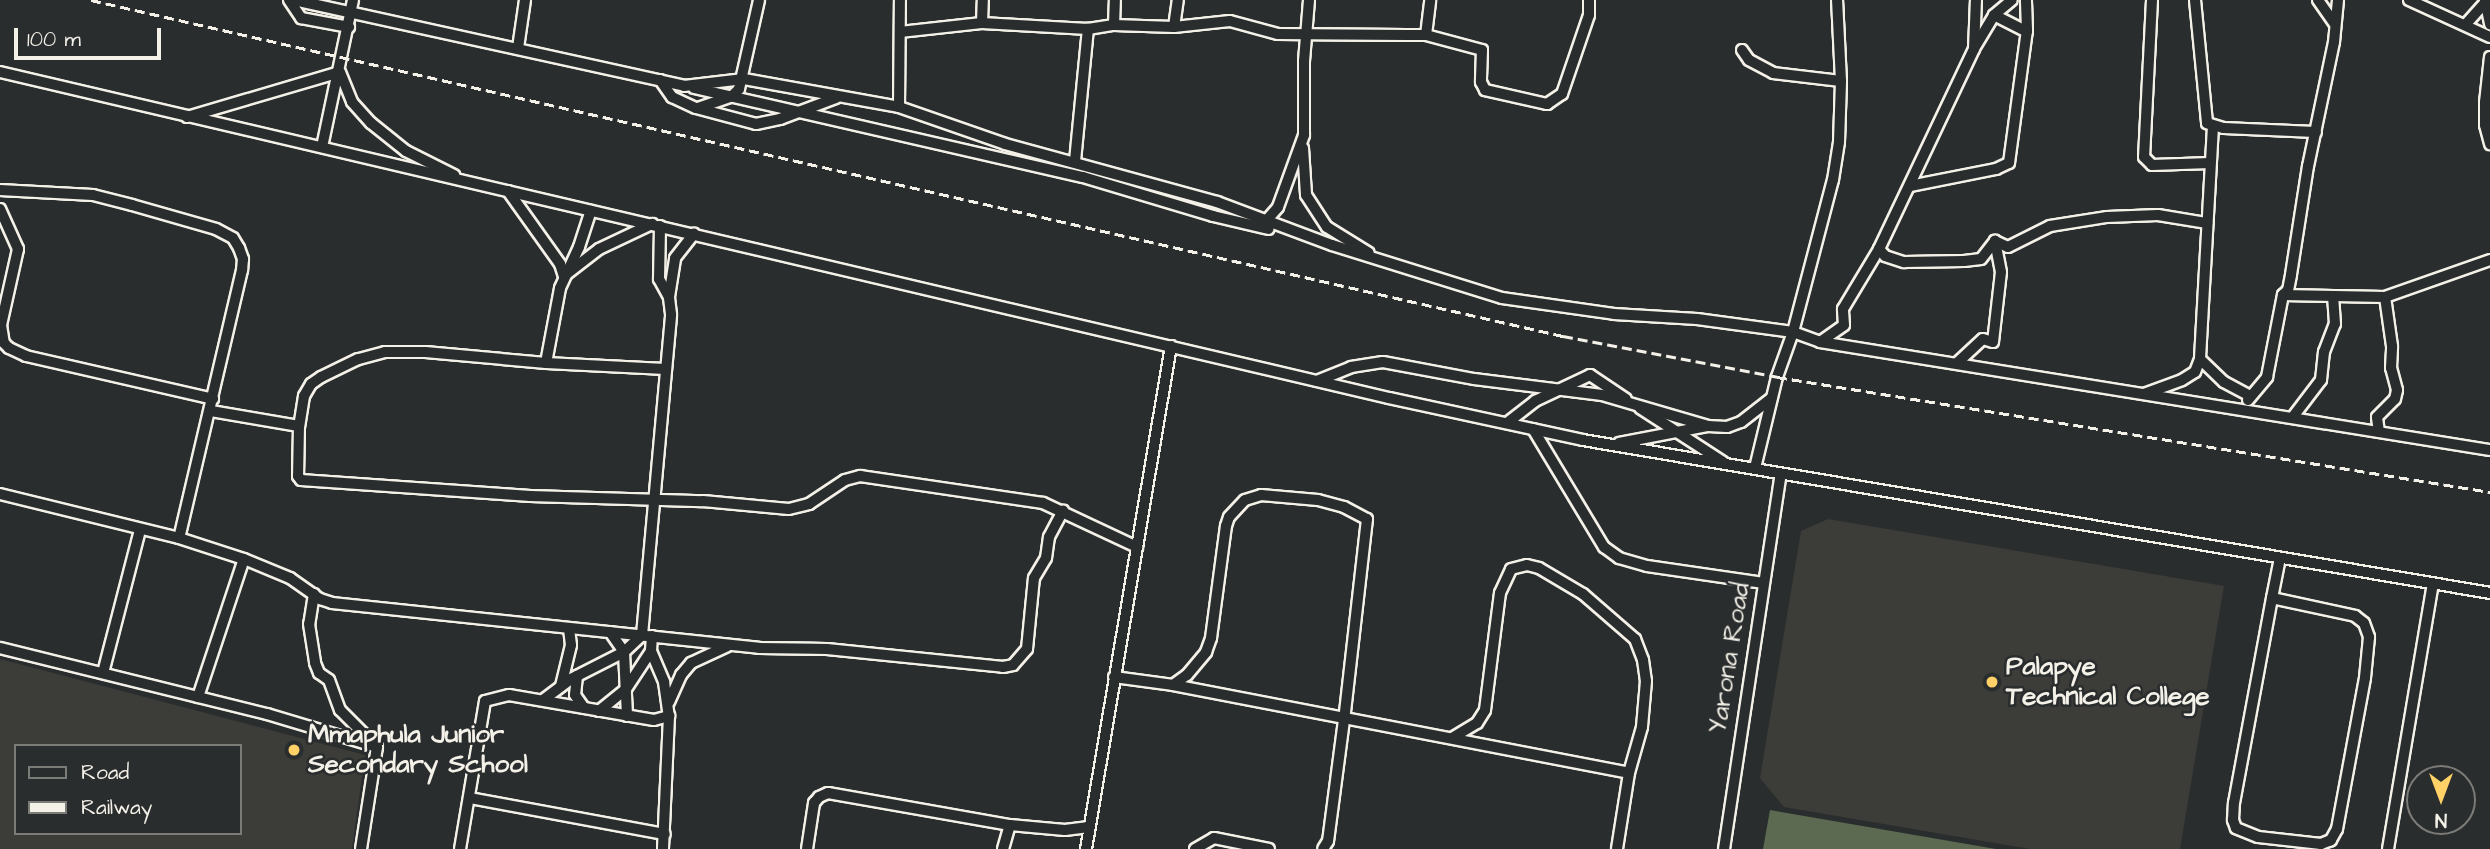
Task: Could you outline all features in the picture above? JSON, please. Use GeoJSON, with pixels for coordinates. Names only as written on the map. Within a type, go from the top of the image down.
{"type":"FeatureCollection","features":[{"type":"Feature","properties":{"kind":"street"},"geometry":{"type":"LineString","coordinates":[[289,0],[302,18],[349,27]]}},
{"type":"Feature","properties":{"kind":"street"},"geometry":{"type":"LineString","coordinates":[[295,0],[799,111],[1002,161],[1083,177],[1213,216],[1290,230]]}},
{"type":"Feature","properties":{"kind":"street"},"geometry":{"type":"LineString","coordinates":[[322,147],[340,72],[353,0]]}},
{"type":"Feature","properties":{"kind":"street"},"geometry":{"type":"LineString","coordinates":[[518,48],[525,0]]}},
{"type":"Feature","properties":{"kind":"street"},"geometry":{"type":"LineString","coordinates":[[696,108],[732,96],[744,79],[759,0]]}},
{"type":"Feature","properties":{"kind":"street"},"geometry":{"type":"LineString","coordinates":[[899,107],[900,0]]}},
{"type":"Feature","properties":{"kind":"street"},"geometry":{"type":"LineString","coordinates":[[982,23],[983,0]]}},
{"type":"Feature","properties":{"kind":"street"},"geometry":{"type":"LineString","coordinates":[[1114,25],[1115,0]]}},
{"type":"Feature","properties":{"kind":"street"},"geometry":{"type":"LineString","coordinates":[[1174,27],[1178,0]]}},
{"type":"Feature","properties":{"kind":"street"},"geometry":{"type":"LineString","coordinates":[[1309,0],[1304,61],[1306,195],[1327,227],[1379,260]]}},
{"type":"Feature","properties":{"kind":"street"},"geometry":{"type":"LineString","coordinates":[[1426,35],[1430,0]]}},
{"type":"Feature","properties":{"kind":"street"},"geometry":{"type":"LineString","coordinates":[[900,32],[982,23],[1088,29],[1114,25],[1174,27],[1230,21],[1278,34],[1426,35],[1482,50],[1481,82],[1485,90],[1547,104],[1562,94],[1588,15],[1588,0]]}},
{"type":"Feature","properties":{"kind":"street"},"geometry":{"type":"LineString","coordinates":[[1755,468],[1833,180],[1839,142],[1841,81],[1837,0]]}},
{"type":"Feature","properties":{"kind":"street"},"geometry":{"type":"LineString","coordinates":[[1974,49],[1976,0]]}},
{"type":"Feature","properties":{"kind":"street"},"geometry":{"type":"LineString","coordinates":[[1820,342],[1844,325],[1843,309],[1880,249],[1974,49],[1994,15],[2011,0]]}},
{"type":"Feature","properties":{"kind":"street"},"geometry":{"type":"LineString","coordinates":[[1910,186],[2003,168],[2009,163],[2027,32],[2026,0]]}},
{"type":"Feature","properties":{"kind":"street"},"geometry":{"type":"LineString","coordinates":[[2152,0],[2144,157],[2152,165],[2210,163]]}},
{"type":"Feature","properties":{"kind":"street"},"geometry":{"type":"LineString","coordinates":[[2195,0],[2204,115],[2207,123],[2213,126],[2315,132]]}},
{"type":"Feature","properties":{"kind":"street"},"geometry":{"type":"LineString","coordinates":[[2318,0],[2334,23]]}},
{"type":"Feature","properties":{"kind":"street"},"geometry":{"type":"LineString","coordinates":[[2245,410],[2250,396],[2267,377],[2283,295],[2288,290],[2315,132],[2328,75],[2338,0]]}},
{"type":"Feature","properties":{"kind":"street"},"geometry":{"type":"LineString","coordinates":[[2409,0],[2490,37]]}},
{"type":"Feature","properties":{"kind":"street"},"geometry":{"type":"LineString","coordinates":[[2466,24],[2485,1]]}},
{"type":"Feature","properties":{"kind":"street"},"geometry":{"type":"LineString","coordinates":[[2485,1],[2490,24]]}},
{"type":"Feature","properties":{"kind":"street"},"geometry":{"type":"LineString","coordinates":[[1994,15],[2027,32]]}},
{"type":"Feature","properties":{"kind":"street"},"geometry":{"type":"LineString","coordinates":[[1075,161],[1088,29]]}},
{"type":"Feature","properties":{"kind":"street"},"geometry":{"type":"LineString","coordinates":[[1742,51],[1762,69],[1773,74],[1841,81]]}},
{"type":"Feature","properties":{"kind":"street"},"geometry":{"type":"LineString","coordinates":[[2490,57],[2485,102],[2485,125],[2490,144]]}},
{"type":"Feature","properties":{"kind":"street"},"geometry":{"type":"LineString","coordinates":[[0,72],[1317,381],[1609,445],[2490,593]]}},
{"type":"Feature","properties":{"kind":"street"},"geometry":{"type":"LineString","coordinates":[[187,117],[340,72]]}},
{"type":"Feature","properties":{"kind":"street"},"geometry":{"type":"LineString","coordinates":[[340,72],[352,103],[371,122],[406,151],[461,180]]}},
{"type":"Feature","properties":{"kind":"street"},"geometry":{"type":"LineString","coordinates":[[684,86],[744,79],[899,107],[1005,144],[1217,202],[1379,260],[1502,298],[1614,314],[1697,319],[1793,332],[1820,342],[2490,450]]}},
{"type":"Feature","properties":{"kind":"street"},"geometry":{"type":"LineString","coordinates":[[660,80],[672,97],[696,108],[756,124],[780,119],[841,97]]}},
{"type":"Feature","properties":{"kind":"street"},"geometry":{"type":"LineString","coordinates":[[2144,394],[2194,373],[2200,359],[2213,126]]}},
{"type":"Feature","properties":{"kind":"street"},"geometry":{"type":"LineString","coordinates":[[1266,221],[1278,207],[1304,135]]}},
{"type":"Feature","properties":{"kind":"street"},"geometry":{"type":"LineString","coordinates":[[0,190],[93,195],[201,224],[233,238],[243,259],[211,411],[179,538]]}},
{"type":"Feature","properties":{"kind":"street"},"geometry":{"type":"LineString","coordinates":[[508,191],[560,264],[564,276]]}},
{"type":"Feature","properties":{"kind":"street"},"geometry":{"type":"LineString","coordinates":[[0,209],[18,249],[1,325],[4,343],[9,348],[26,356],[213,399]]}},
{"type":"Feature","properties":{"kind":"street"},"geometry":{"type":"LineString","coordinates":[[546,363],[564,276],[579,247],[591,211]]}},
{"type":"Feature","properties":{"kind":"street"},"geometry":{"type":"LineString","coordinates":[[1995,242],[2008,247],[2050,226],[2107,216],[2158,215],[2207,223]]}},
{"type":"Feature","properties":{"kind":"street"},"geometry":{"type":"LineString","coordinates":[[564,276],[599,249],[656,225]]}},
{"type":"Feature","properties":{"kind":"street"},"geometry":{"type":"LineString","coordinates":[[656,225],[659,279],[669,296]]}},
{"type":"Feature","properties":{"kind":"street"},"geometry":{"type":"LineString","coordinates":[[663,849],[669,710],[664,682],[647,636],[671,314],[669,296],[675,258],[694,234]]}},
{"type":"Feature","properties":{"kind":"street"},"geometry":{"type":"LineString","coordinates":[[1880,249],[1885,256],[1904,262],[1964,261],[1981,259],[1995,242]]}},
{"type":"Feature","properties":{"kind":"street"},"geometry":{"type":"LineString","coordinates":[[1957,363],[1983,339],[1993,342],[2001,272],[1995,242]]}},
{"type":"Feature","properties":{"kind":"street"},"geometry":{"type":"LineString","coordinates":[[2283,295],[2385,297],[2490,260]]}},
{"type":"Feature","properties":{"kind":"street"},"geometry":{"type":"LineString","coordinates":[[2379,432],[2377,417],[2395,399],[2397,390],[2391,368],[2385,297]]}},
{"type":"Feature","properties":{"kind":"street"},"geometry":{"type":"LineString","coordinates":[[2292,418],[2321,380],[2324,352],[2335,324],[2333,298]]}},
{"type":"Feature","properties":{"kind":"street"},"geometry":{"type":"LineString","coordinates":[[1086,849],[1171,346]]}},
{"type":"Feature","properties":{"kind":"street"},"geometry":{"type":"LineString","coordinates":[[665,369],[546,363],[425,352],[385,352],[358,359],[312,384],[304,396],[299,426],[298,476],[301,480],[800,508],[845,480],[860,476],[1043,503],[1138,547]]}},
{"type":"Feature","properties":{"kind":"street"},"geometry":{"type":"LineString","coordinates":[[2200,359],[2224,382],[2250,396]]}},
{"type":"Feature","properties":{"kind":"street"},"geometry":{"type":"LineString","coordinates":[[1317,381],[1351,366],[1382,362],[1559,391],[1602,395],[1708,426],[1727,427],[1741,422],[1772,398]]}},
{"type":"Feature","properties":{"kind":"street"},"geometry":{"type":"LineString","coordinates":[[1507,423],[1535,401],[1590,375],[1724,463]]}},
{"type":"Feature","properties":{"kind":"street"},"geometry":{"type":"LineString","coordinates":[[211,411],[299,426]]}},
{"type":"Feature","properties":{"kind":"street"},"geometry":{"type":"LineString","coordinates":[[1609,445],[1708,426]]}},
{"type":"Feature","properties":{"kind":"street"},"geometry":{"type":"LineString","coordinates":[[1533,429],[1604,547],[1619,558],[1647,566],[1764,583]]}},
{"type":"Feature","properties":{"kind":"street","name":"Yarona Road"},"geometry":{"type":"LineString","coordinates":[[1724,849],[1781,474]]}},
{"type":"Feature","properties":{"kind":"street"},"geometry":{"type":"LineString","coordinates":[[0,494],[179,538],[244,559],[290,578],[332,603],[729,645],[827,649],[1003,667],[1013,665],[1027,649],[1034,578],[1046,558],[1049,537],[1063,511]]}},
{"type":"Feature","properties":{"kind":"street"},"geometry":{"type":"LineString","coordinates":[[1173,685],[1198,664],[1211,638],[1229,517],[1245,500],[1256,495],[1318,500],[1360,513],[1368,523],[1345,720],[1328,841],[1323,849]]}},
{"type":"Feature","properties":{"kind":"street"},"geometry":{"type":"LineString","coordinates":[[103,673],[140,530]]}},
{"type":"Feature","properties":{"kind":"street"},"geometry":{"type":"LineString","coordinates":[[2272,598],[2355,616],[2364,623],[2369,637],[2365,678],[2337,829],[2331,840],[2321,844],[2258,837],[2236,828],[2233,820],[2272,598],[2280,558]]}},
{"type":"Feature","properties":{"kind":"street"},"geometry":{"type":"LineString","coordinates":[[198,697],[244,559]]}},
{"type":"Feature","properties":{"kind":"street"},"geometry":{"type":"LineString","coordinates":[[1452,738],[1477,723],[1485,710],[1501,588],[1511,569],[1527,565],[1551,574],[1583,594],[1635,639],[1643,660],[1646,701],[1629,773],[1617,849]]}},
{"type":"Feature","properties":{"kind":"street"},"geometry":{"type":"LineString","coordinates":[[2388,849],[2433,584]]}},
{"type":"Feature","properties":{"kind":"street"},"geometry":{"type":"LineString","coordinates":[[314,594],[309,624],[319,673],[329,680],[340,710],[356,729],[377,747]]}},
{"type":"Feature","properties":{"kind":"street"},"geometry":{"type":"LineString","coordinates":[[561,704],[561,686],[571,645],[569,628]]}},
{"type":"Feature","properties":{"kind":"street"},"geometry":{"type":"LineString","coordinates":[[610,632],[624,652],[627,716]]}},
{"type":"Feature","properties":{"kind":"street"},"geometry":{"type":"LineString","coordinates":[[542,700],[577,676],[624,652],[647,636]]}},
{"type":"Feature","properties":{"kind":"street"},"geometry":{"type":"LineString","coordinates":[[460,849],[485,701],[509,695],[654,720],[669,710],[676,683],[691,663],[729,645]]}},
{"type":"Feature","properties":{"kind":"street"},"geometry":{"type":"LineString","coordinates":[[0,648],[198,697],[377,747]]}},
{"type":"Feature","properties":{"kind":"street"},"geometry":{"type":"LineString","coordinates":[[599,711],[626,689],[651,651]]}},
{"type":"Feature","properties":{"kind":"street"},"geometry":{"type":"LineString","coordinates":[[577,676],[575,695],[584,708]]}},
{"type":"Feature","properties":{"kind":"street"},"geometry":{"type":"LineString","coordinates":[[1114,677],[1173,685],[1629,773]]}},
{"type":"Feature","properties":{"kind":"street"},"geometry":{"type":"LineString","coordinates":[[362,849],[377,747]]}},
{"type":"Feature","properties":{"kind":"street"},"geometry":{"type":"LineString","coordinates":[[807,849],[814,803],[828,793],[1010,825],[1065,830],[1089,827]]}},
{"type":"Feature","properties":{"kind":"street"},"geometry":{"type":"LineString","coordinates":[[470,799],[665,834]]}},
{"type":"Feature","properties":{"kind":"street"},"geometry":{"type":"LineString","coordinates":[[1003,849],[1010,825]]}},
{"type":"Feature","properties":{"kind":"street"},"geometry":{"type":"LineString","coordinates":[[1195,849],[1214,838],[1269,849]]}},
{"type":"Feature","properties":{"kind":"shaded area","name":"Palapye Technical College"},"geometry":{"type":"Polygon","coordinates":[[[1828,519],[2224,586],[2180,849],[2030,849],[1784,807],[1760,778],[1801,531],[1828,519]]]}},
{"type":"Feature","properties":{"kind":"shaded area","name":"Mmaphula Junior Secondary School"},"geometry":{"type":"Polygon","coordinates":[[[0,659],[365,755],[352,849],[0,849],[0,659]]]}},
{"type":"Feature","properties":{"kind":"green space"},"geometry":{"type":"Polygon","coordinates":[[[1770,810],[1996,849],[1763,849],[1770,810]]]}},
{"type":"Feature","properties":{"kind":"railway"},"geometry":{"type":"LineString","coordinates":[[91,0],[1563,336],[1777,377],[2490,492]]}},
{"type":"Feature","properties":{"kind":"place","name":"Palapye Technical College"},"geometry":{"type":"Point","coordinates":[1992,682]}},
{"type":"Feature","properties":{"kind":"place","name":"Mmaphula Junior Secondary School"},"geometry":{"type":"Point","coordinates":[294,750]}}]}
